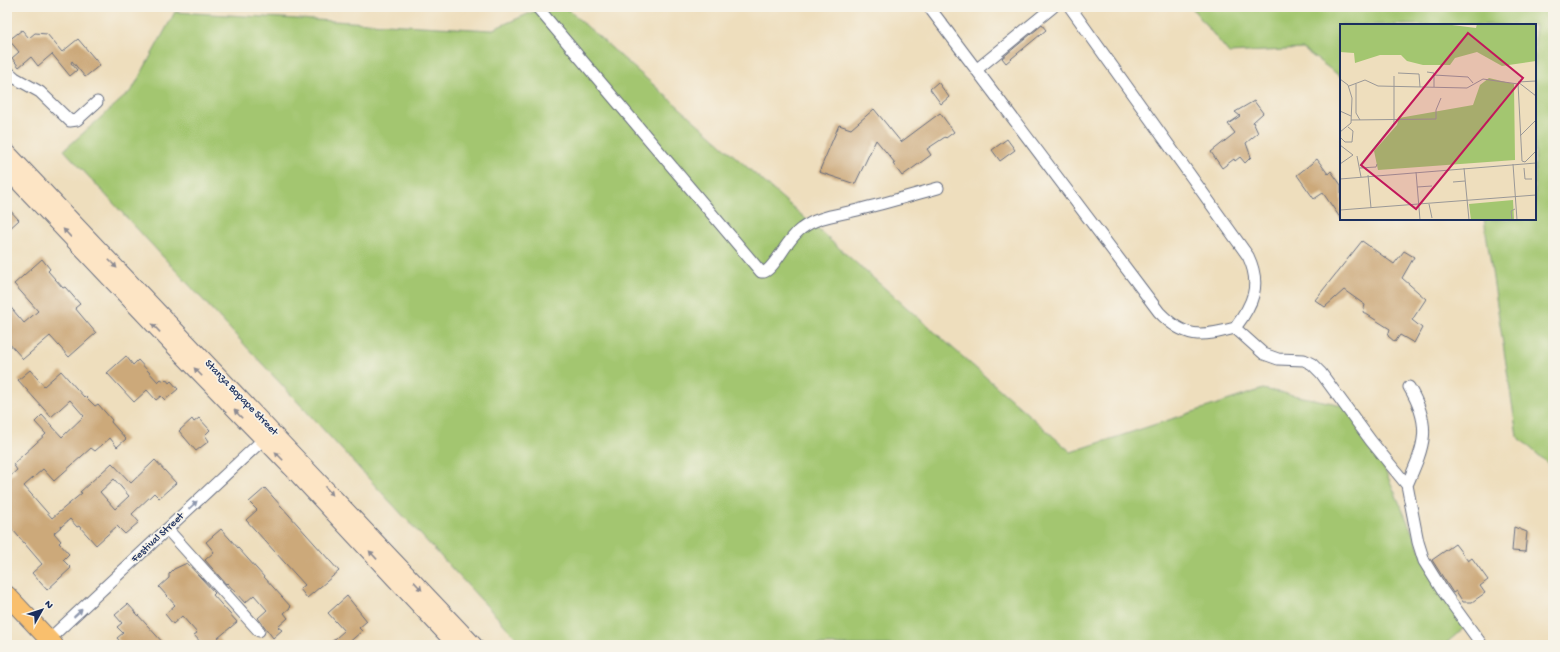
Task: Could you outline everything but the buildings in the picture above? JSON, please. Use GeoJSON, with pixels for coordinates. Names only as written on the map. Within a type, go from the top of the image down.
{"type":"FeatureCollection","features":[{"type":"Feature","properties":{"kind":"main road","name":"Stanza Bopape Street"},"geometry":{"type":"LineString","coordinates":[[7,152],[268,435],[456,645]]}},
{"type":"Feature","properties":{"kind":"main road","name":"Stanza Bopape Street"},"geometry":{"type":"LineString","coordinates":[[7,170],[182,356],[268,435],[474,645]]}},
{"type":"Feature","properties":{"kind":"main road"},"geometry":{"type":"LineString","coordinates":[[7,594],[49,643]]}},
{"type":"Feature","properties":{"kind":"street"},"geometry":{"type":"LineString","coordinates":[[537,7],[761,272],[772,268],[784,247],[801,228],[817,220],[831,215],[859,210],[938,188]]}},
{"type":"Feature","properties":{"kind":"street"},"geometry":{"type":"LineString","coordinates":[[929,7],[1168,322],[1191,334],[1210,334],[1235,328],[1246,312],[1255,290],[1256,278],[1248,256],[1070,7]]}},
{"type":"Feature","properties":{"kind":"street"},"geometry":{"type":"LineString","coordinates":[[976,70],[1053,7]]}},
{"type":"Feature","properties":{"kind":"street"},"geometry":{"type":"LineString","coordinates":[[7,71],[15,78],[40,92],[70,121],[77,120],[97,102]]}},
{"type":"Feature","properties":{"kind":"street"},"geometry":{"type":"LineString","coordinates":[[1235,328],[1264,354],[1278,359],[1304,360],[1316,369],[1339,397],[1387,462],[1407,485],[1418,542],[1424,561],[1442,590],[1482,645]]}},
{"type":"Feature","properties":{"kind":"street"},"geometry":{"type":"LineString","coordinates":[[1407,485],[1418,459],[1424,438],[1423,417],[1418,402],[1409,388]]}},
{"type":"Feature","properties":{"kind":"street","name":"Festival Street"},"geometry":{"type":"LineString","coordinates":[[49,643],[167,529],[268,435]]}},
{"type":"Feature","properties":{"kind":"street"},"geometry":{"type":"LineString","coordinates":[[167,529],[259,630]]}},
{"type":"Feature","properties":{"kind":"green space"},"geometry":{"type":"Polygon","coordinates":[[[544,7],[565,7],[1071,452],[1263,389],[1358,408],[1426,564],[1464,628],[1444,645],[523,645],[64,150],[132,90],[175,12],[491,30],[544,7]]]}},
{"type":"Feature","properties":{"kind":"green space"},"geometry":{"type":"Polygon","coordinates":[[[1191,7],[1553,7],[1553,468],[1517,436],[1484,220],[1536,220],[1536,24],[1340,24],[1340,76],[1303,49],[1229,53],[1191,7]]]}}]}
